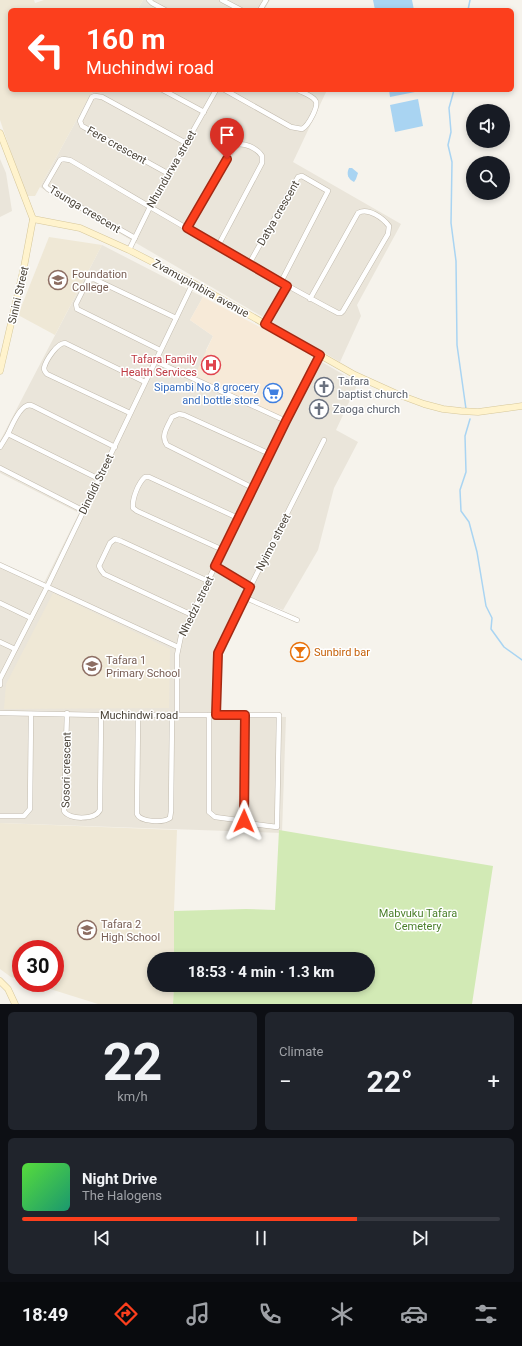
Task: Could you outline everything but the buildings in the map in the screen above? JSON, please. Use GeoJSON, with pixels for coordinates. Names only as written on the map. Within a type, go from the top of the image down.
{"type":"FeatureCollection","features":[{"type":"Feature","properties":{"kind":"street"},"geometry":{"type":"LineString","coordinates":[[149,0],[161,8]]}},
{"type":"Feature","properties":{"kind":"street"},"geometry":{"type":"LineString","coordinates":[[222,0],[236,8]]}},
{"type":"Feature","properties":{"kind":"street"},"geometry":{"type":"LineString","coordinates":[[167,92],[204,112]]}},
{"type":"Feature","properties":{"kind":"street","name":"Nhundurwa street"},"geometry":{"type":"LineString","coordinates":[[129,250],[150,207],[215,92]]}},
{"type":"Feature","properties":{"kind":"street"},"geometry":{"type":"LineString","coordinates":[[229,92],[291,127],[302,129],[306,127],[317,103],[315,99],[302,92]]}},
{"type":"Feature","properties":{"kind":"street","name":"Fere crescent"},"geometry":{"type":"LineString","coordinates":[[168,174],[82,126],[80,121],[92,97],[102,97],[186,143]]}},
{"type":"Feature","properties":{"kind":"street"},"geometry":{"type":"LineString","coordinates":[[0,133],[33,220]]}},
{"type":"Feature","properties":{"kind":"street"},"geometry":{"type":"LineString","coordinates":[[187,228],[234,146],[240,144],[256,149],[262,156],[262,163],[218,246]]}},
{"type":"Feature","properties":{"kind":"street","name":"Tsunga crescent"},"geometry":{"type":"LineString","coordinates":[[134,238],[49,190],[46,186],[60,160],[63,158],[150,207]]}},
{"type":"Feature","properties":{"kind":"street","name":"Datya crescent"},"geometry":{"type":"LineString","coordinates":[[249,264],[298,177],[302,176],[312,180],[328,190],[281,282]]}},
{"type":"Feature","properties":{"kind":"street"},"geometry":{"type":"LineString","coordinates":[[150,207],[310,299],[338,313],[343,311],[388,234],[389,226],[385,221],[366,212],[358,214],[310,299]]}},
{"type":"Feature","properties":{"kind":"street","name":"Zvamupimbira avenue"},"geometry":{"type":"LineString","coordinates":[[33,220],[80,228],[129,250],[193,283],[378,386],[424,404],[461,412],[489,411],[522,406]]}},
{"type":"Feature","properties":{"kind":"street","name":"Sinini Street"},"geometry":{"type":"LineString","coordinates":[[0,371],[24,267],[33,220]]}},
{"type":"Feature","properties":{"kind":"street"},"geometry":{"type":"LineString","coordinates":[[160,350],[77,309],[76,304],[88,280],[94,279],[176,318]]}},
{"type":"Feature","properties":{"kind":"street","name":"Dindidi Street"},"geometry":{"type":"LineString","coordinates":[[0,685],[0,679],[48,587],[193,283]]}},
{"type":"Feature","properties":{"kind":"street"},"geometry":{"type":"LineString","coordinates":[[265,324],[287,286]]}},
{"type":"Feature","properties":{"kind":"street"},"geometry":{"type":"LineString","coordinates":[[130,413],[47,374],[45,371],[45,366],[56,347],[62,343],[65,343],[145,382]]}},
{"type":"Feature","properties":{"kind":"street","name":"Nhedzi street"},"geometry":{"type":"LineString","coordinates":[[138,715],[137,814],[138,817],[143,820],[164,821],[170,818],[171,811],[178,648],[180,636],[320,355]]}},
{"type":"Feature","properties":{"kind":"street"},"geometry":{"type":"LineString","coordinates":[[155,361],[286,421]]}},
{"type":"Feature","properties":{"kind":"street"},"geometry":{"type":"LineString","coordinates":[[0,447],[19,414],[26,406],[29,405],[114,447]]}},
{"type":"Feature","properties":{"kind":"street"},"geometry":{"type":"LineString","coordinates":[[253,488],[167,445],[164,437],[172,417],[179,414],[184,415],[270,454]]}},
{"type":"Feature","properties":{"kind":"street"},"geometry":{"type":"LineString","coordinates":[[8,434],[99,478]]}},
{"type":"Feature","properties":{"kind":"street","name":"Nyimo street"},"geometry":{"type":"LineString","coordinates":[[216,715],[218,653],[324,440]]}},
{"type":"Feature","properties":{"kind":"street"},"geometry":{"type":"LineString","coordinates":[[0,468],[84,510]]}},
{"type":"Feature","properties":{"kind":"street"},"geometry":{"type":"LineString","coordinates":[[222,550],[133,508],[132,503],[141,480],[145,477],[149,477],[238,518]]}},
{"type":"Feature","properties":{"kind":"street"},"geometry":{"type":"LineString","coordinates":[[190,614],[104,574],[99,566],[110,543],[115,539],[121,541],[208,581]]}},
{"type":"Feature","properties":{"kind":"street"},"geometry":{"type":"LineString","coordinates":[[0,565],[178,648]]}},
{"type":"Feature","properties":{"kind":"street"},"geometry":{"type":"LineString","coordinates":[[215,566],[250,587]]}},
{"type":"Feature","properties":{"kind":"street"},"geometry":{"type":"LineString","coordinates":[[246,598],[297,620]]}},
{"type":"Feature","properties":{"kind":"street"},"geometry":{"type":"LineString","coordinates":[[0,603],[31,618]]}},
{"type":"Feature","properties":{"kind":"street"},"geometry":{"type":"LineString","coordinates":[[0,642],[15,649]]}},
{"type":"Feature","properties":{"kind":"street","name":"Muchindwi road"},"geometry":{"type":"LineString","coordinates":[[0,713],[101,715],[279,715],[277,827],[253,824],[244,821]]}},
{"type":"Feature","properties":{"kind":"street"},"geometry":{"type":"LineString","coordinates":[[0,816],[24,816],[30,809],[31,714]]}},
{"type":"Feature","properties":{"kind":"street","name":"Sosori crescent"},"geometry":{"type":"LineString","coordinates":[[67,714],[64,811],[66,815],[71,817],[93,816],[98,814],[100,810],[101,715]]}},
{"type":"Feature","properties":{"kind":"street"},"geometry":{"type":"LineString","coordinates":[[209,714],[209,812],[215,817],[244,821],[245,715]]}},
{"type":"Feature","properties":{"kind":"street"},"geometry":{"type":"LineString","coordinates":[[0,981],[8,989],[15,1004]]}},
{"type":"Feature","properties":{"kind":"shaded area"},"geometry":{"type":"Polygon","coordinates":[[[0,0],[34,0],[35,3],[44,0],[143,0],[138,8],[8,8],[8,92],[92,92],[35,196],[26,196],[0,120],[0,0]]]}},
{"type":"Feature","properties":{"kind":"shaded area"},"geometry":{"type":"Polygon","coordinates":[[[143,0],[270,0],[265,8],[138,8],[143,0]]]}},
{"type":"Feature","properties":{"kind":"shaded area"},"geometry":{"type":"Polygon","coordinates":[[[92,92],[326,92],[293,162],[401,224],[357,305],[361,316],[340,362],[40,187],[92,92]]]}},
{"type":"Feature","properties":{"kind":"shaded area"},"geometry":{"type":"Polygon","coordinates":[[[0,159],[6,173],[12,211],[0,217],[0,159]]]}},
{"type":"Feature","properties":{"kind":"shaded area","name":"Foundation College"},"geometry":{"type":"Polygon","coordinates":[[[49,237],[102,245],[55,335],[18,315],[49,237]]]}},
{"type":"Feature","properties":{"kind":"shaded area"},"geometry":{"type":"Polygon","coordinates":[[[102,245],[203,297],[190,320],[213,336],[206,350],[283,419],[315,358],[358,383],[336,430],[358,442],[334,488],[318,550],[283,610],[249,597],[221,654],[219,715],[286,717],[282,833],[0,823],[0,564],[44,583],[79,513],[0,473],[0,441],[102,245]]]}},
{"type":"Feature","properties":{"kind":"shaded area"},"geometry":{"type":"Polygon","coordinates":[[[203,297],[290,343],[315,358],[283,419],[223,391],[195,375],[213,336],[190,320],[203,297]]]}},
{"type":"Feature","properties":{"kind":"shaded area","name":"Tafara 1 Primary School"},"geometry":{"type":"Polygon","coordinates":[[[53,593],[170,649],[169,708],[4,709],[6,684],[53,593]]]}},
{"type":"Feature","properties":{"kind":"shaded area","name":"Tafara 2 High School"},"geometry":{"type":"Polygon","coordinates":[[[0,823],[177,830],[174,952],[147,952],[147,992],[174,992],[173,1004],[98,1004],[60,992],[64,992],[64,940],[12,940],[12,977],[0,969],[0,823]]]}},
{"type":"Feature","properties":{"kind":"green space","name":"Mabvuku Tafara Cemetery"},"geometry":{"type":"Polygon","coordinates":[[[279,830],[493,866],[472,1004],[173,1004],[174,992],[375,992],[375,952],[174,952],[174,911],[246,909],[275,910],[279,830]]]}},
{"type":"Feature","properties":{"kind":"water"},"geometry":{"type":"Polygon","coordinates":[[[373,0],[412,0],[414,8],[375,8],[373,0]]]}},
{"type":"Feature","properties":{"kind":"water"},"geometry":{"type":"Polygon","coordinates":[[[389,92],[415,92],[390,97],[389,92]]]}},
{"type":"Feature","properties":{"kind":"water"},"geometry":{"type":"Polygon","coordinates":[[[418,99],[423,126],[395,132],[390,105],[418,99]]]}},
{"type":"Feature","properties":{"kind":"water"},"geometry":{"type":"Polygon","coordinates":[[[349,168],[352,168],[358,173],[354,182],[348,176],[349,168]]]}},
{"type":"Feature","properties":{"kind":"waterway"},"geometry":{"type":"LineString","coordinates":[[468,8],[470,0]]}},
{"type":"Feature","properties":{"kind":"waterway"},"geometry":{"type":"LineString","coordinates":[[453,92],[449,108],[451,132],[448,145],[452,162],[451,223],[456,261],[457,345],[466,409]]}},
{"type":"Feature","properties":{"kind":"waterway"},"geometry":{"type":"LineString","coordinates":[[470,419],[465,436],[466,472],[460,490],[461,511],[469,522],[477,552],[486,606],[492,618],[491,629],[504,647],[522,660]]}},
{"type":"Feature","properties":{"kind":"place","name":"Foundation College"},"geometry":{"type":"Point","coordinates":[58,280]}},
{"type":"Feature","properties":{"kind":"place","name":"Tafara Family Health Services"},"geometry":{"type":"Point","coordinates":[211,365]}},
{"type":"Feature","properties":{"kind":"place","name":"Tafara baptist church"},"geometry":{"type":"Point","coordinates":[324,387]}},
{"type":"Feature","properties":{"kind":"place","name":"Sipambi No 8 grocery and bottle store"},"geometry":{"type":"Point","coordinates":[273,393]}},
{"type":"Feature","properties":{"kind":"place","name":"Zaoga church"},"geometry":{"type":"Point","coordinates":[319,409]}},
{"type":"Feature","properties":{"kind":"place","name":"Sunbird bar"},"geometry":{"type":"Point","coordinates":[300,652]}},
{"type":"Feature","properties":{"kind":"place","name":"Tafara 1 Primary School"},"geometry":{"type":"Point","coordinates":[92,666]}},
{"type":"Feature","properties":{"kind":"place","name":"Tafara 2 High School"},"geometry":{"type":"Point","coordinates":[87,930]}},
{"type":"Feature","properties":{"kind":"route"},"geometry":{"type":"LineString","coordinates":[[227,159],[187,228],[287,286],[265,324],[320,355],[215,566],[250,587],[218,653],[216,715],[245,715],[244,821]]}}]}
